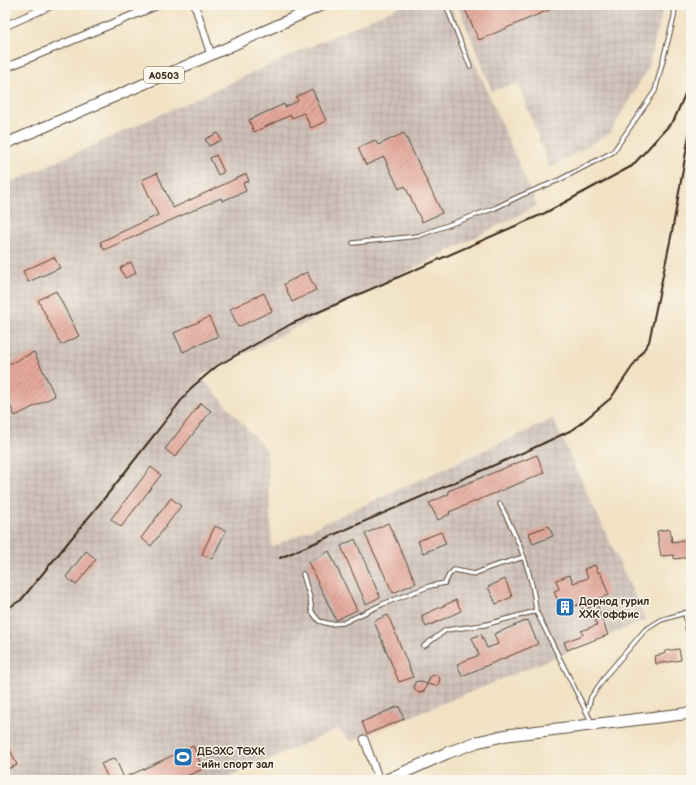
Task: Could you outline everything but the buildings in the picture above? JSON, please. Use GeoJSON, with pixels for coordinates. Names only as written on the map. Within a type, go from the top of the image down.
{"type":"FeatureCollection","features":[{"type":"Feature","properties":{"kind":"highway"},"geometry":{"type":"LineString","coordinates":[[387,780],[447,753],[476,742],[507,735],[691,713]]}},
{"type":"Feature","properties":{"kind":"main road","name":"A0503"},"geometry":{"type":"LineString","coordinates":[[5,144],[211,55],[322,5]]}},
{"type":"Feature","properties":{"kind":"street"},"geometry":{"type":"LineString","coordinates":[[5,26],[52,5]]}},
{"type":"Feature","properties":{"kind":"street"},"geometry":{"type":"LineString","coordinates":[[5,68],[158,5]]}},
{"type":"Feature","properties":{"kind":"street"},"geometry":{"type":"LineString","coordinates":[[195,5],[211,55]]}},
{"type":"Feature","properties":{"kind":"street"},"geometry":{"type":"LineString","coordinates":[[364,739],[379,780]]}},
{"type":"Feature","properties":{"kind":"lane"},"geometry":{"type":"LineString","coordinates":[[446,5],[470,66]]}},
{"type":"Feature","properties":{"kind":"lane"},"geometry":{"type":"LineString","coordinates":[[354,243],[418,236],[495,208],[559,180],[613,152],[655,91],[676,5]]}},
{"type":"Feature","properties":{"kind":"lane"},"geometry":{"type":"LineString","coordinates":[[500,504],[524,557],[535,598],[536,611],[593,725]]}},
{"type":"Feature","properties":{"kind":"lane"},"geometry":{"type":"LineString","coordinates":[[303,574],[310,598],[312,612],[319,621],[330,624],[343,623],[383,604],[430,586],[444,583],[454,570],[474,574],[524,557]]}},
{"type":"Feature","properties":{"kind":"lane"},"geometry":{"type":"LineString","coordinates":[[424,646],[446,630],[496,623],[536,611]]}},
{"type":"Feature","properties":{"kind":"lane"},"geometry":{"type":"LineString","coordinates":[[587,713],[591,697],[606,674],[645,630],[660,620],[691,612]]}},
{"type":"Feature","properties":{"kind":"lane"},"geometry":{"type":"LineString","coordinates":[[685,613],[691,649]]}},
{"type":"Feature","properties":{"kind":"shaded area"},"geometry":{"type":"Polygon","coordinates":[[[402,5],[450,5],[537,206],[200,376],[267,451],[272,547],[553,419],[646,620],[351,741],[338,729],[222,780],[5,780],[5,185],[402,5]]]}},
{"type":"Feature","properties":{"kind":"shaded area"},"geometry":{"type":"Polygon","coordinates":[[[458,5],[664,5],[648,68],[610,133],[550,168],[518,83],[492,91],[458,5]]]}},
{"type":"Feature","properties":{"kind":"railway"},"geometry":{"type":"LineString","coordinates":[[5,610],[21,600],[111,490],[191,388],[217,366],[291,324],[545,213],[632,166],[674,120],[691,80]]}},
{"type":"Feature","properties":{"kind":"railway"},"geometry":{"type":"LineString","coordinates":[[280,558],[574,429],[611,398],[649,342],[672,232],[691,124]]}},
{"type":"Feature","properties":{"kind":"place","name":"Дорнод гурил ХХК оффис"},"geometry":{"type":"Point","coordinates":[565,607]}},
{"type":"Feature","properties":{"kind":"place","name":"ДБЭХС ТӨХК -ийн спорт зал"},"geometry":{"type":"Point","coordinates":[183,757]}}]}
